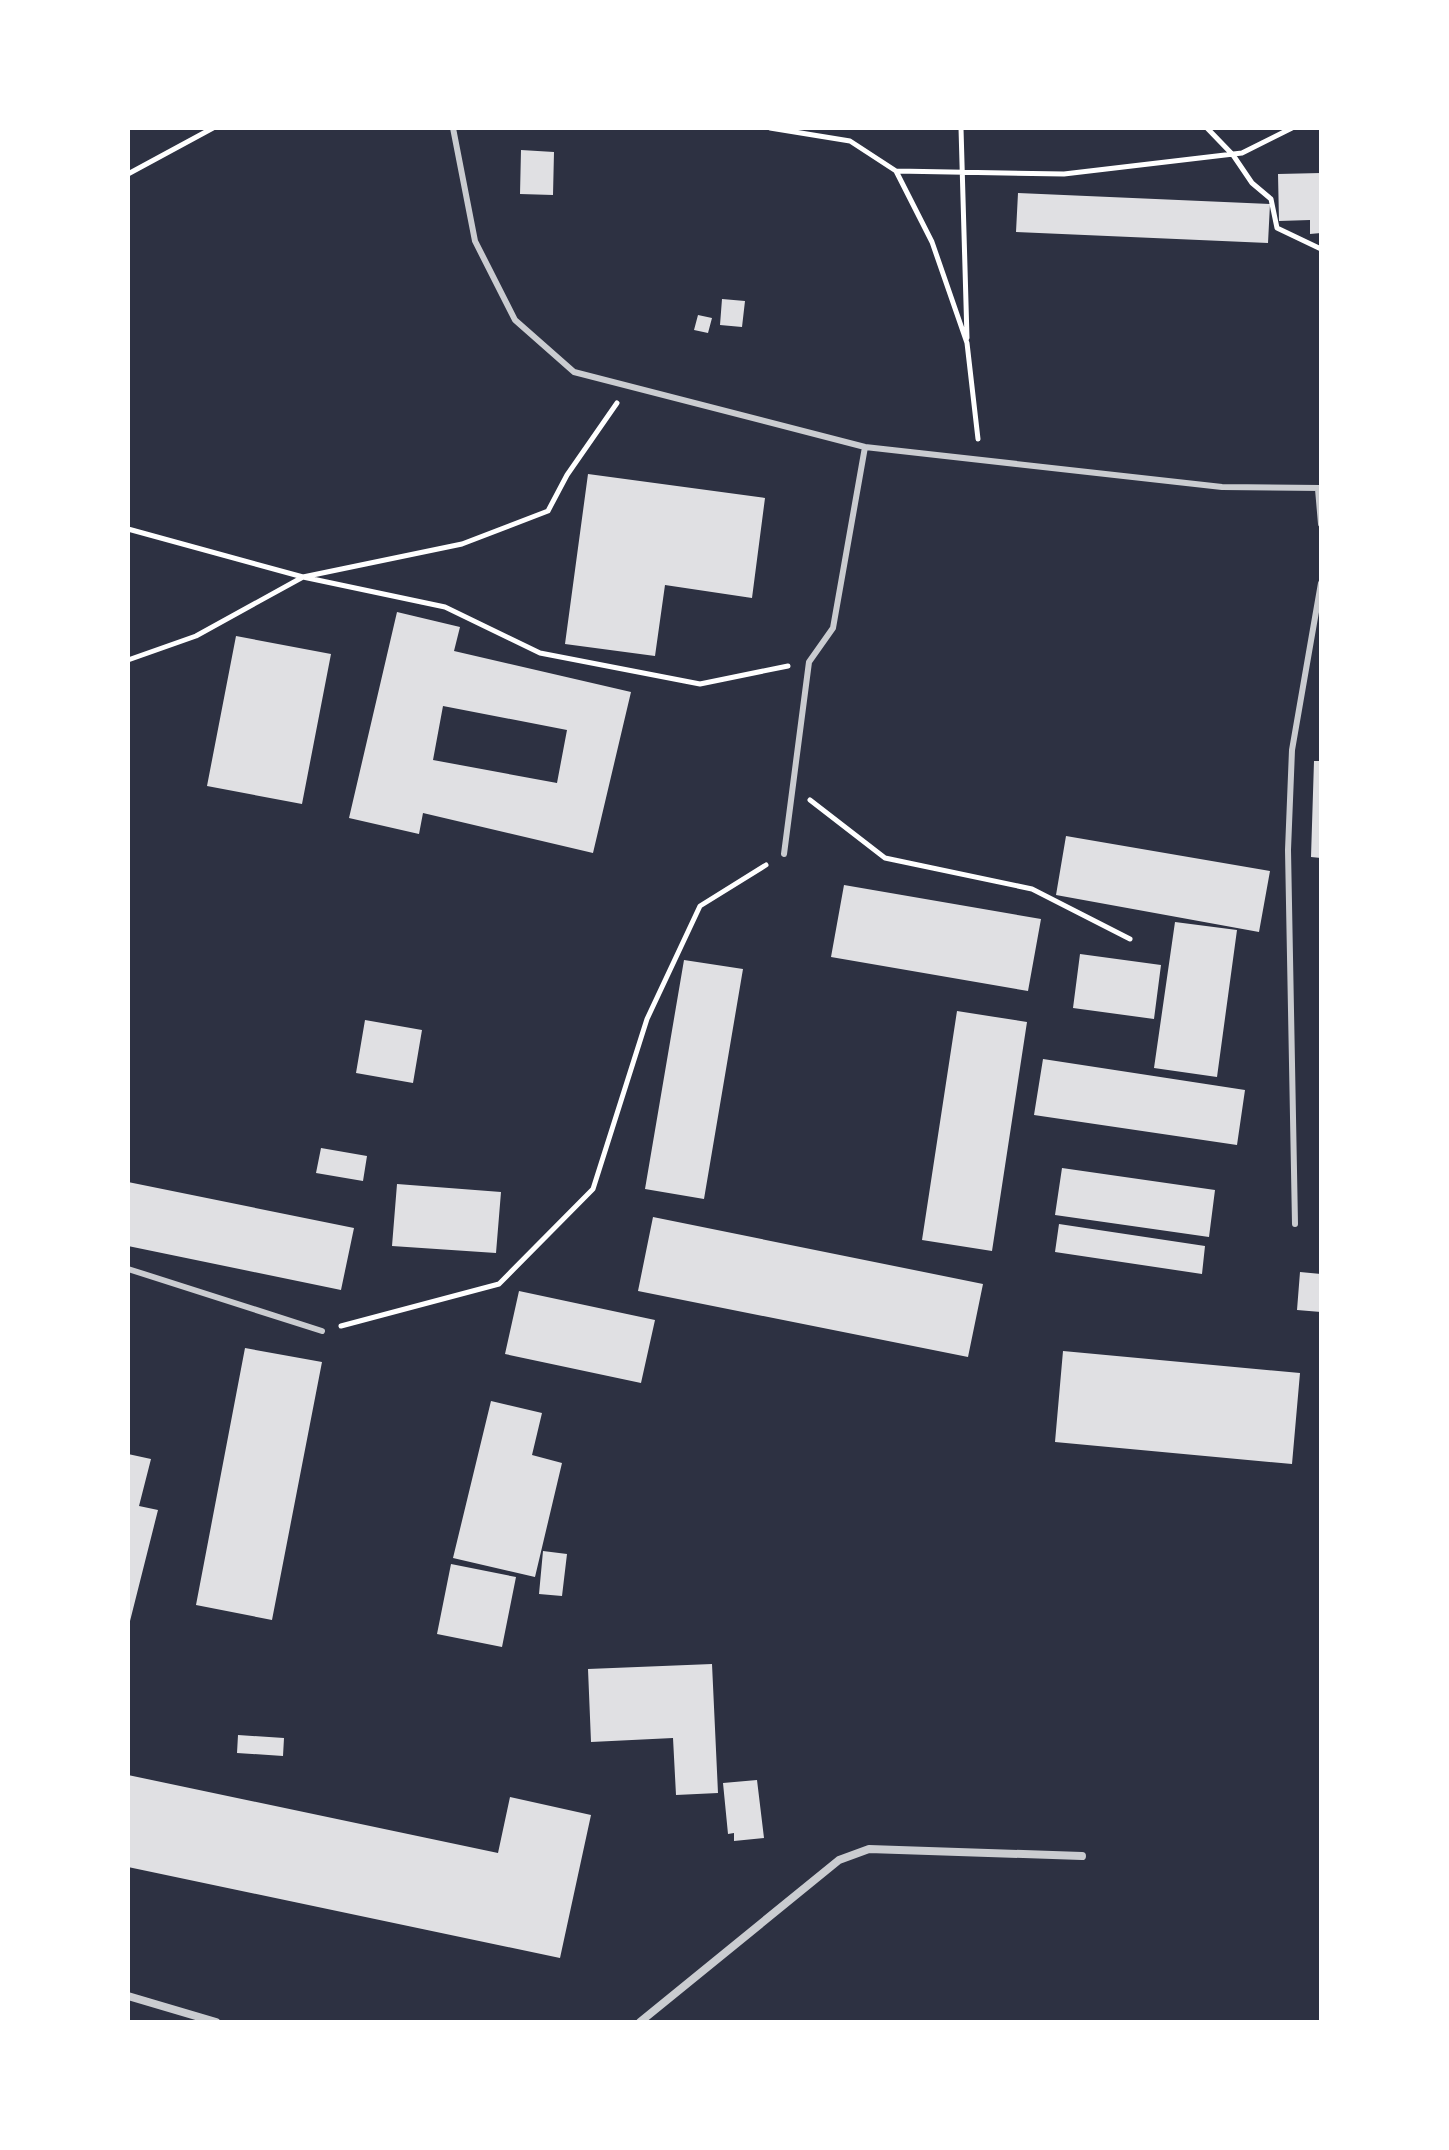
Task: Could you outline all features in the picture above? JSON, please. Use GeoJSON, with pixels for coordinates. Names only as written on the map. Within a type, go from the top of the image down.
{"type":"FeatureCollection","features":[{"type":"Feature","properties":{"kind":"street"},"geometry":{"type":"LineString","coordinates":[[640,2022],[839,1860],[869,1849],[958,1849],[1082,1856]]}},
{"type":"Feature","properties":{"kind":"street"},"geometry":{"type":"LineString","coordinates":[[128,1996],[216,2022]]}},
{"type":"Feature","properties":{"kind":"lane"},"geometry":{"type":"LineString","coordinates":[[453,128],[475,241],[515,320],[574,372],[865,447],[1222,487],[1320,489],[1321,524]]}},
{"type":"Feature","properties":{"kind":"lane"},"geometry":{"type":"LineString","coordinates":[[784,854],[809,662],[833,628],[865,447]]}},
{"type":"Feature","properties":{"kind":"lane"},"geometry":{"type":"LineString","coordinates":[[1295,1224],[1288,850],[1292,750],[1321,583]]}},
{"type":"Feature","properties":{"kind":"lane"},"geometry":{"type":"LineString","coordinates":[[128,1269],[322,1331]]}},
{"type":"Feature","properties":{"kind":"path"},"geometry":{"type":"LineString","coordinates":[[128,174],[213,128]]}},
{"type":"Feature","properties":{"kind":"path"},"geometry":{"type":"LineString","coordinates":[[770,128],[850,141],[896,171],[932,242],[967,343]]}},
{"type":"Feature","properties":{"kind":"path"},"geometry":{"type":"LineString","coordinates":[[961,128],[967,343],[980,460]]}},
{"type":"Feature","properties":{"kind":"path"},"geometry":{"type":"LineString","coordinates":[[1207,128],[1233,155],[1252,183],[1271,199],[1277,228],[1321,249]]}},
{"type":"Feature","properties":{"kind":"path"},"geometry":{"type":"LineString","coordinates":[[896,171],[1064,174],[1233,155],[1292,128]]}},
{"type":"Feature","properties":{"kind":"path"},"geometry":{"type":"LineString","coordinates":[[128,660],[196,636],[303,577],[462,544],[548,511],[567,475],[629,386]]}},
{"type":"Feature","properties":{"kind":"path"},"geometry":{"type":"LineString","coordinates":[[128,529],[303,577],[445,607],[540,653],[700,684],[809,662]]}},
{"type":"Feature","properties":{"kind":"path"},"geometry":{"type":"LineString","coordinates":[[793,787],[885,858],[1032,889],[1130,939]]}},
{"type":"Feature","properties":{"kind":"path"},"geometry":{"type":"LineString","coordinates":[[322,1331],[499,1284],[593,1189],[647,1019],[700,906],[784,854]]}},
{"type":"Feature","properties":{"kind":"building"},"geometry":{"type":"Polygon","coordinates":[[[521,150],[554,152],[553,195],[520,194],[521,150]]]}},
{"type":"Feature","properties":{"kind":"building"},"geometry":{"type":"Polygon","coordinates":[[[1321,173],[1321,233],[1310,234],[1310,220],[1279,221],[1278,174],[1321,173]]]}},
{"type":"Feature","properties":{"kind":"building"},"geometry":{"type":"Polygon","coordinates":[[[1018,193],[1270,204],[1268,243],[1016,232],[1018,193]]]}},
{"type":"Feature","properties":{"kind":"building"},"geometry":{"type":"Polygon","coordinates":[[[722,299],[745,301],[742,327],[720,325],[722,299]]]}},
{"type":"Feature","properties":{"kind":"building"},"geometry":{"type":"Polygon","coordinates":[[[698,315],[712,318],[708,333],[694,330],[698,315]]]}},
{"type":"Feature","properties":{"kind":"building"},"geometry":{"type":"Polygon","coordinates":[[[588,474],[765,498],[752,598],[665,585],[655,656],[565,644],[588,474]]]}},
{"type":"Feature","properties":{"kind":"building"},"geometry":{"type":"Polygon","coordinates":[[[397,612],[460,627],[454,651],[631,692],[593,853],[423,813],[419,834],[349,818],[397,612]],[[443,706],[433,760],[557,783],[567,730],[443,706]]]}},
{"type":"Feature","properties":{"kind":"building"},"geometry":{"type":"Polygon","coordinates":[[[236,636],[331,654],[302,804],[207,786],[236,636]]]}},
{"type":"Feature","properties":{"kind":"building"},"geometry":{"type":"Polygon","coordinates":[[[1314,761],[1321,761],[1321,858],[1311,857],[1314,761]]]}},
{"type":"Feature","properties":{"kind":"building"},"geometry":{"type":"Polygon","coordinates":[[[1066,836],[1270,871],[1259,932],[1056,895],[1066,836]]]}},
{"type":"Feature","properties":{"kind":"building"},"geometry":{"type":"Polygon","coordinates":[[[844,885],[1041,919],[1028,991],[831,957],[844,885]]]}},
{"type":"Feature","properties":{"kind":"building"},"geometry":{"type":"Polygon","coordinates":[[[1175,922],[1237,930],[1217,1077],[1154,1068],[1175,922]]]}},
{"type":"Feature","properties":{"kind":"building"},"geometry":{"type":"Polygon","coordinates":[[[1080,954],[1161,965],[1154,1019],[1073,1008],[1080,954]]]}},
{"type":"Feature","properties":{"kind":"building"},"geometry":{"type":"Polygon","coordinates":[[[684,960],[743,969],[704,1199],[645,1189],[684,960]]]}},
{"type":"Feature","properties":{"kind":"building"},"geometry":{"type":"Polygon","coordinates":[[[957,1011],[1027,1022],[992,1251],[922,1240],[957,1011]]]}},
{"type":"Feature","properties":{"kind":"building"},"geometry":{"type":"Polygon","coordinates":[[[365,1020],[422,1030],[413,1083],[356,1073],[365,1020]]]}},
{"type":"Feature","properties":{"kind":"building"},"geometry":{"type":"Polygon","coordinates":[[[1043,1059],[1245,1090],[1237,1145],[1034,1115],[1043,1059]]]}},
{"type":"Feature","properties":{"kind":"building"},"geometry":{"type":"Polygon","coordinates":[[[321,1148],[367,1156],[363,1181],[316,1173],[321,1148]]]}},
{"type":"Feature","properties":{"kind":"building"},"geometry":{"type":"Polygon","coordinates":[[[1062,1168],[1215,1190],[1209,1237],[1055,1215],[1062,1168]]]}},
{"type":"Feature","properties":{"kind":"building"},"geometry":{"type":"Polygon","coordinates":[[[128,1182],[354,1228],[341,1290],[128,1246],[128,1182]]]}},
{"type":"Feature","properties":{"kind":"building"},"geometry":{"type":"Polygon","coordinates":[[[397,1184],[501,1192],[496,1253],[392,1246],[397,1184]]]}},
{"type":"Feature","properties":{"kind":"building"},"geometry":{"type":"Polygon","coordinates":[[[653,1217],[983,1284],[968,1357],[638,1291],[653,1217]]]}},
{"type":"Feature","properties":{"kind":"building"},"geometry":{"type":"Polygon","coordinates":[[[1059,1224],[1205,1246],[1202,1274],[1055,1252],[1059,1224]]]}},
{"type":"Feature","properties":{"kind":"building"},"geometry":{"type":"Polygon","coordinates":[[[1300,1272],[1321,1274],[1321,1312],[1297,1310],[1300,1272]]]}},
{"type":"Feature","properties":{"kind":"building"},"geometry":{"type":"Polygon","coordinates":[[[519,1291],[655,1320],[641,1383],[505,1354],[519,1291]]]}},
{"type":"Feature","properties":{"kind":"building"},"geometry":{"type":"Polygon","coordinates":[[[245,1348],[322,1362],[272,1620],[196,1605],[245,1348]]]}},
{"type":"Feature","properties":{"kind":"building"},"geometry":{"type":"Polygon","coordinates":[[[1063,1351],[1300,1373],[1292,1464],[1055,1442],[1063,1351]]]}},
{"type":"Feature","properties":{"kind":"building"},"geometry":{"type":"Polygon","coordinates":[[[491,1401],[542,1413],[532,1455],[562,1463],[535,1577],[453,1558],[491,1401]]]}},
{"type":"Feature","properties":{"kind":"building"},"geometry":{"type":"Polygon","coordinates":[[[128,1454],[151,1459],[139,1506],[158,1510],[129,1625],[128,1454]]]}},
{"type":"Feature","properties":{"kind":"building"},"geometry":{"type":"Polygon","coordinates":[[[543,1551],[567,1554],[562,1596],[539,1594],[543,1551]]]}},
{"type":"Feature","properties":{"kind":"building"},"geometry":{"type":"Polygon","coordinates":[[[451,1564],[516,1577],[502,1647],[437,1634],[451,1564]]]}},
{"type":"Feature","properties":{"kind":"building"},"geometry":{"type":"Polygon","coordinates":[[[712,1664],[718,1793],[676,1795],[673,1738],[591,1742],[588,1669],[712,1664]]]}},
{"type":"Feature","properties":{"kind":"building"},"geometry":{"type":"Polygon","coordinates":[[[238,1735],[284,1738],[283,1756],[237,1753],[238,1735]]]}},
{"type":"Feature","properties":{"kind":"building"},"geometry":{"type":"Polygon","coordinates":[[[128,1775],[498,1853],[510,1797],[591,1815],[560,1958],[128,1867],[128,1775]]]}},
{"type":"Feature","properties":{"kind":"building"},"geometry":{"type":"Polygon","coordinates":[[[757,1780],[764,1838],[734,1841],[734,1833],[728,1834],[723,1783],[757,1780]]]}}]}
